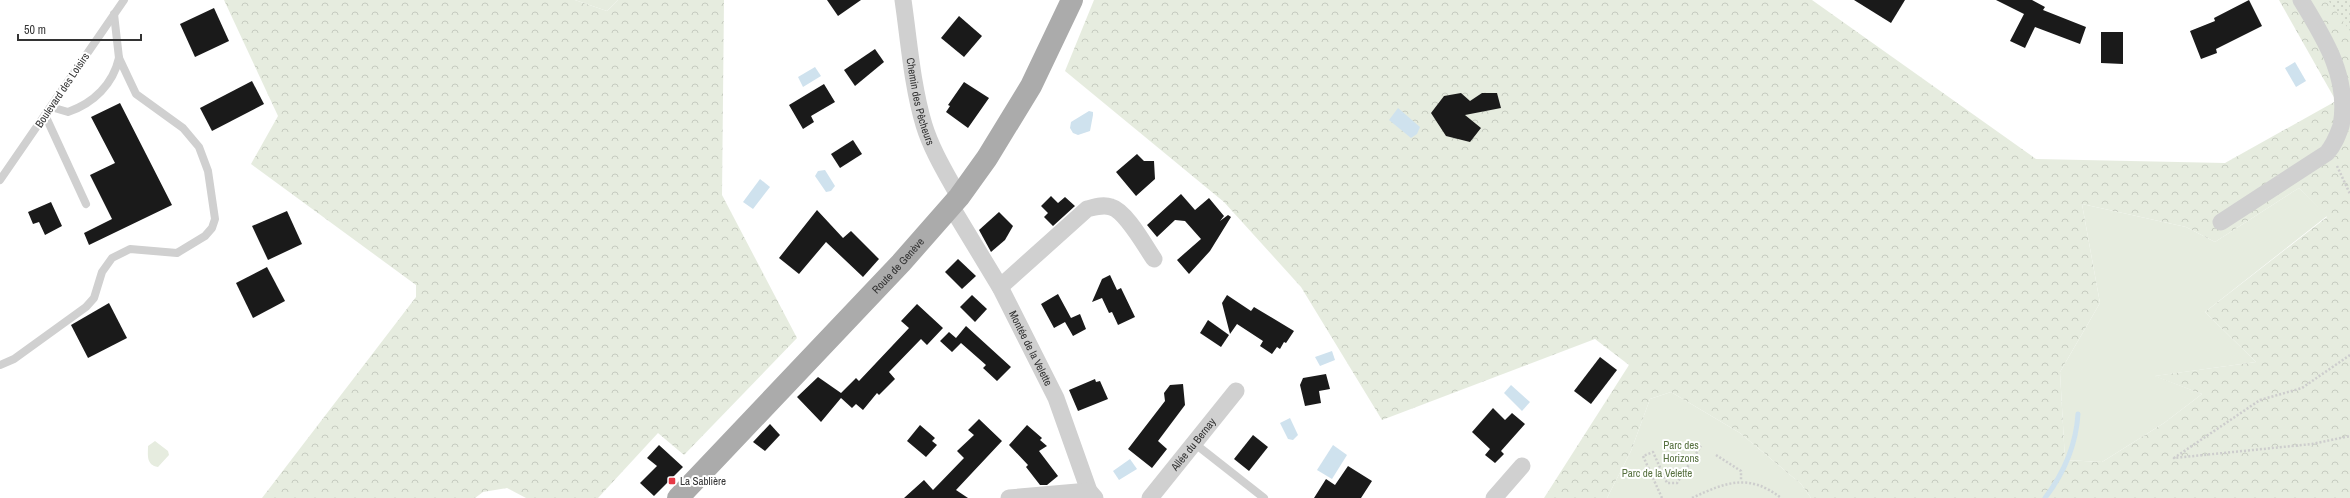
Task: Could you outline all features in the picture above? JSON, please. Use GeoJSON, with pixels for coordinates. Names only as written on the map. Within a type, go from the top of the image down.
{"type":"FeatureCollection","features":[{"type":"Feature","properties":{"kind":"main road","name":"Route de Genève"},"geometry":{"type":"LineString","coordinates":[[678,498],[901,263],[955,201],[987,158],[1031,86],[1072,0]]}},
{"type":"Feature","properties":{"kind":"street","name":"Chemin des Pêcheurs"},"geometry":{"type":"LineString","coordinates":[[903,0],[924,125],[955,201]]}},
{"type":"Feature","properties":{"kind":"street"},"geometry":{"type":"LineString","coordinates":[[2221,222],[2327,153],[2334,145],[2344,119],[2348,98],[2341,66],[2301,0]]}},
{"type":"Feature","properties":{"kind":"street","name":"Montée de la Velette"},"geometry":{"type":"LineString","coordinates":[[955,201],[1056,398],[1092,494]]}},
{"type":"Feature","properties":{"kind":"street"},"geometry":{"type":"LineString","coordinates":[[1000,287],[1087,209],[1100,206],[1112,207],[1122,214],[1154,259]]}},
{"type":"Feature","properties":{"kind":"street","name":"Allée du Bernay"},"geometry":{"type":"LineString","coordinates":[[1150,498],[1236,391]]}},
{"type":"Feature","properties":{"kind":"street"},"geometry":{"type":"LineString","coordinates":[[1494,498],[1522,466]]}},
{"type":"Feature","properties":{"kind":"street"},"geometry":{"type":"LineString","coordinates":[[1009,498],[1092,494]]}},
{"type":"Feature","properties":{"kind":"lane","name":"Boulevard des Loisirs"},"geometry":{"type":"LineString","coordinates":[[0,180],[124,0]]}},
{"type":"Feature","properties":{"kind":"lane"},"geometry":{"type":"LineString","coordinates":[[0,365],[14,359],[86,307],[94,298],[102,272],[112,258],[130,248],[177,253],[197,242],[212,228],[215,219],[208,171],[199,147],[183,128],[136,94],[119,58],[114,14]]}},
{"type":"Feature","properties":{"kind":"lane"},"geometry":{"type":"LineString","coordinates":[[51,107],[68,112],[95,98],[113,78],[119,58]]}},
{"type":"Feature","properties":{"kind":"lane"},"geometry":{"type":"LineString","coordinates":[[45,115],[86,204]]}},
{"type":"Feature","properties":{"kind":"lane"},"geometry":{"type":"LineString","coordinates":[[1194,443],[1264,498]]}},
{"type":"Feature","properties":{"kind":"path"},"geometry":{"type":"LineString","coordinates":[[2334,145],[2337,164],[2350,194]]}},
{"type":"Feature","properties":{"kind":"path"},"geometry":{"type":"LineString","coordinates":[[2350,355],[2302,388],[2260,400],[2174,458],[2312,444],[2350,436]]}},
{"type":"Feature","properties":{"kind":"path"},"geometry":{"type":"LineString","coordinates":[[1662,498],[1643,456],[1653,452],[1667,483],[1676,483],[1701,446]]}},
{"type":"Feature","properties":{"kind":"path"},"geometry":{"type":"LineString","coordinates":[[1716,455],[1741,471],[1741,481]]}},
{"type":"Feature","properties":{"kind":"path"},"geometry":{"type":"LineString","coordinates":[[1692,498],[1716,486],[1741,481],[1769,489],[1781,498]]}},
{"type":"Feature","properties":{"kind":"green space"},"geometry":{"type":"Polygon","coordinates":[[[224,0],[575,0],[607,11],[618,0],[724,0],[722,195],[797,338],[684,455],[658,433],[598,498],[526,498],[507,488],[483,492],[475,498],[262,498],[416,297],[416,285],[251,164],[278,116],[224,0]]]}},
{"type":"Feature","properties":{"kind":"green space"},"geometry":{"type":"Polygon","coordinates":[[[575,0],[618,0],[607,11],[575,0]]]}},
{"type":"Feature","properties":{"kind":"green space"},"geometry":{"type":"Polygon","coordinates":[[[1094,0],[1812,0],[2036,159],[2225,163],[2336,101],[2279,0],[2350,0],[2350,498],[1811,498],[1801,484],[1740,433],[1671,392],[1650,399],[1631,451],[1607,498],[1544,498],[1629,365],[1595,339],[1382,420],[1301,287],[1224,202],[1065,71],[1094,0]],[[2299,188],[2215,242],[2186,227],[2082,204],[2100,303],[2060,372],[2065,460],[2102,462],[2164,423],[2202,394],[2154,376],[2256,362],[2205,312],[2327,217],[2299,188]]]}},
{"type":"Feature","properties":{"kind":"green space"},"geometry":{"type":"Polygon","coordinates":[[[2328,0],[2350,0],[2350,31],[2328,0]]]}},
{"type":"Feature","properties":{"kind":"green space"},"geometry":{"type":"Polygon","coordinates":[[[2299,188],[2327,216],[2205,312],[2256,362],[2155,376],[2202,394],[2164,423],[2102,462],[2065,460],[2060,372],[2100,303],[2082,204],[2186,227],[2215,242],[2299,188]]]}},
{"type":"Feature","properties":{"kind":"green space","name":"Parc des Horizons"},"geometry":{"type":"Polygon","coordinates":[[[1671,392],[1740,433],[1801,484],[1811,498],[1607,498],[1631,451],[1650,399],[1671,392]]]}},
{"type":"Feature","properties":{"kind":"green space"},"geometry":{"type":"Polygon","coordinates":[[[155,441],[168,451],[169,455],[158,467],[151,464],[148,459],[148,446],[155,441]]]}},
{"type":"Feature","properties":{"kind":"water"},"geometry":{"type":"Polygon","coordinates":[[[2295,62],[2306,81],[2296,87],[2285,68],[2295,62]]]}},
{"type":"Feature","properties":{"kind":"water"},"geometry":{"type":"Polygon","coordinates":[[[815,67],[821,76],[803,87],[798,77],[815,67]]]}},
{"type":"Feature","properties":{"kind":"water"},"geometry":{"type":"Polygon","coordinates":[[[1398,108],[1420,127],[1417,134],[1411,138],[1389,120],[1398,108]]]}},
{"type":"Feature","properties":{"kind":"water"},"geometry":{"type":"Polygon","coordinates":[[[1089,111],[1093,112],[1090,131],[1078,135],[1073,133],[1070,128],[1071,122],[1089,111]]]}},
{"type":"Feature","properties":{"kind":"water"},"geometry":{"type":"Polygon","coordinates":[[[825,170],[835,186],[831,191],[826,192],[815,176],[818,171],[825,170]]]}},
{"type":"Feature","properties":{"kind":"water"},"geometry":{"type":"Polygon","coordinates":[[[760,179],[770,187],[753,209],[743,202],[760,179]]]}},
{"type":"Feature","properties":{"kind":"water"},"geometry":{"type":"Polygon","coordinates":[[[1332,351],[1335,360],[1320,366],[1315,357],[1332,351]]]}},
{"type":"Feature","properties":{"kind":"water"},"geometry":{"type":"Polygon","coordinates":[[[1511,385],[1530,402],[1522,411],[1504,393],[1511,385]]]}},
{"type":"Feature","properties":{"kind":"water"},"geometry":{"type":"Polygon","coordinates":[[[1290,418],[1298,435],[1293,440],[1288,439],[1280,423],[1290,418]]]}},
{"type":"Feature","properties":{"kind":"water"},"geometry":{"type":"Polygon","coordinates":[[[1333,445],[1347,455],[1332,479],[1317,470],[1333,445]]]}},
{"type":"Feature","properties":{"kind":"water"},"geometry":{"type":"Polygon","coordinates":[[[1130,459],[1137,469],[1119,480],[1113,471],[1130,459]]]}},
{"type":"Feature","properties":{"kind":"building"},"geometry":{"type":"Polygon","coordinates":[[[827,0],[861,0],[838,16],[827,0]]]}},
{"type":"Feature","properties":{"kind":"building"},"geometry":{"type":"Polygon","coordinates":[[[1854,0],[1905,0],[1891,23],[1854,0]]]}},
{"type":"Feature","properties":{"kind":"building"},"geometry":{"type":"Polygon","coordinates":[[[1996,0],[2032,0],[2045,7],[2043,10],[2086,27],[2080,44],[2035,27],[2025,48],[2010,41],[2024,14],[1996,0]]]}},
{"type":"Feature","properties":{"kind":"building"},"geometry":{"type":"Polygon","coordinates":[[[2249,0],[2262,26],[2216,49],[2217,53],[2201,59],[2190,31],[2215,21],[2214,18],[2249,0]]]}},
{"type":"Feature","properties":{"kind":"building"},"geometry":{"type":"Polygon","coordinates":[[[214,8],[229,41],[195,57],[180,24],[214,8]]]}},
{"type":"Feature","properties":{"kind":"building"},"geometry":{"type":"Polygon","coordinates":[[[959,16],[982,36],[964,57],[941,38],[959,16]]]}},
{"type":"Feature","properties":{"kind":"building"},"geometry":{"type":"Polygon","coordinates":[[[2101,32],[2123,32],[2123,64],[2101,63],[2101,32]]]}},
{"type":"Feature","properties":{"kind":"building"},"geometry":{"type":"Polygon","coordinates":[[[875,49],[884,62],[855,86],[844,70],[875,49]]]}},
{"type":"Feature","properties":{"kind":"building"},"geometry":{"type":"Polygon","coordinates":[[[252,81],[264,104],[212,131],[200,108],[252,81]]]}},
{"type":"Feature","properties":{"kind":"building"},"geometry":{"type":"Polygon","coordinates":[[[964,82],[989,98],[968,128],[946,112],[950,106],[948,105],[964,82]]]}},
{"type":"Feature","properties":{"kind":"building"},"geometry":{"type":"Polygon","coordinates":[[[824,84],[835,102],[811,116],[814,122],[803,129],[789,105],[824,84]]]}},
{"type":"Feature","properties":{"kind":"building"},"geometry":{"type":"Polygon","coordinates":[[[1461,93],[1470,101],[1482,93],[1497,93],[1501,108],[1465,115],[1481,128],[1470,142],[1446,136],[1431,113],[1444,96],[1461,93]]]}},
{"type":"Feature","properties":{"kind":"building"},"geometry":{"type":"Polygon","coordinates":[[[120,103],[172,205],[89,245],[84,233],[112,219],[90,175],[115,163],[91,117],[120,103]]]}},
{"type":"Feature","properties":{"kind":"building"},"geometry":{"type":"Polygon","coordinates":[[[853,140],[862,154],[840,168],[831,154],[853,140]]]}},
{"type":"Feature","properties":{"kind":"building"},"geometry":{"type":"Polygon","coordinates":[[[1137,154],[1144,161],[1154,161],[1155,179],[1136,196],[1116,172],[1137,154]]]}},
{"type":"Feature","properties":{"kind":"building"},"geometry":{"type":"Polygon","coordinates":[[[1181,194],[1195,210],[1209,198],[1224,216],[1220,221],[1228,215],[1231,217],[1210,251],[1189,274],[1177,260],[1201,239],[1185,221],[1175,220],[1157,237],[1147,225],[1181,194]]]}},
{"type":"Feature","properties":{"kind":"building"},"geometry":{"type":"Polygon","coordinates":[[[1051,196],[1058,203],[1065,197],[1075,206],[1053,226],[1044,217],[1048,213],[1041,206],[1051,196]]]}},
{"type":"Feature","properties":{"kind":"building"},"geometry":{"type":"Polygon","coordinates":[[[51,202],[62,226],[45,235],[39,222],[33,224],[28,212],[51,202]]]}},
{"type":"Feature","properties":{"kind":"building"},"geometry":{"type":"Polygon","coordinates":[[[817,210],[843,238],[851,231],[879,259],[863,277],[826,242],[799,274],[779,258],[817,210]]]}},
{"type":"Feature","properties":{"kind":"building"},"geometry":{"type":"Polygon","coordinates":[[[287,211],[302,244],[268,260],[252,226],[287,211]]]}},
{"type":"Feature","properties":{"kind":"building"},"geometry":{"type":"Polygon","coordinates":[[[999,212],[1013,226],[1005,240],[991,252],[979,230],[999,212]]]}},
{"type":"Feature","properties":{"kind":"building"},"geometry":{"type":"Polygon","coordinates":[[[958,259],[976,276],[962,289],[945,272],[958,259]]]}},
{"type":"Feature","properties":{"kind":"building"},"geometry":{"type":"Polygon","coordinates":[[[267,267],[285,301],[253,318],[236,283],[267,267]]]}},
{"type":"Feature","properties":{"kind":"building"},"geometry":{"type":"Polygon","coordinates":[[[1110,275],[1117,290],[1121,288],[1135,317],[1118,325],[1112,312],[1109,313],[1102,298],[1092,302],[1102,279],[1110,275]]]}},
{"type":"Feature","properties":{"kind":"building"},"geometry":{"type":"Polygon","coordinates":[[[1058,294],[1071,318],[1080,314],[1086,329],[1073,336],[1065,322],[1054,328],[1041,304],[1058,294]]]}},
{"type":"Feature","properties":{"kind":"building"},"geometry":{"type":"Polygon","coordinates":[[[972,295],[987,309],[975,322],[960,307],[972,295]]]}},
{"type":"Feature","properties":{"kind":"building"},"geometry":{"type":"Polygon","coordinates":[[[1227,295],[1251,311],[1254,307],[1294,331],[1286,343],[1284,342],[1280,349],[1277,347],[1272,354],[1260,346],[1263,341],[1237,324],[1230,334],[1222,303],[1227,295]]]}},
{"type":"Feature","properties":{"kind":"building"},"geometry":{"type":"Polygon","coordinates":[[[109,303],[127,338],[88,358],[71,325],[109,303]]]}},
{"type":"Feature","properties":{"kind":"building"},"geometry":{"type":"Polygon","coordinates":[[[917,304],[943,328],[927,345],[921,339],[889,372],[895,379],[879,395],[877,393],[863,410],[856,404],[852,408],[841,398],[821,422],[797,397],[818,377],[841,393],[856,378],[859,381],[909,328],[901,321],[917,304]]]}},
{"type":"Feature","properties":{"kind":"building"},"geometry":{"type":"Polygon","coordinates":[[[1208,320],[1229,335],[1221,347],[1200,333],[1208,320]]]}},
{"type":"Feature","properties":{"kind":"building"},"geometry":{"type":"Polygon","coordinates":[[[966,326],[1011,367],[997,381],[983,368],[986,365],[961,343],[952,352],[940,341],[949,332],[956,338],[966,326]]]}},
{"type":"Feature","properties":{"kind":"building"},"geometry":{"type":"Polygon","coordinates":[[[1600,357],[1617,370],[1591,404],[1574,391],[1600,357]]]}},
{"type":"Feature","properties":{"kind":"building"},"geometry":{"type":"Polygon","coordinates":[[[1326,374],[1330,389],[1319,391],[1321,403],[1305,406],[1300,385],[1303,378],[1326,374]]]}},
{"type":"Feature","properties":{"kind":"building"},"geometry":{"type":"Polygon","coordinates":[[[1095,379],[1096,382],[1100,381],[1108,399],[1078,411],[1069,390],[1095,379]]]}},
{"type":"Feature","properties":{"kind":"building"},"geometry":{"type":"Polygon","coordinates":[[[1183,384],[1185,405],[1158,441],[1167,449],[1152,468],[1128,449],[1165,401],[1164,393],[1170,385],[1183,384]]]}},
{"type":"Feature","properties":{"kind":"building"},"geometry":{"type":"Polygon","coordinates":[[[1493,408],[1505,420],[1512,413],[1525,424],[1501,451],[1504,454],[1495,463],[1485,455],[1490,449],[1472,432],[1493,408]]]}},
{"type":"Feature","properties":{"kind":"building"},"geometry":{"type":"Polygon","coordinates":[[[979,419],[1002,441],[956,490],[968,498],[904,498],[924,480],[933,490],[964,458],[957,451],[974,435],[968,430],[979,419]]]}},
{"type":"Feature","properties":{"kind":"building"},"geometry":{"type":"Polygon","coordinates":[[[770,424],[780,435],[765,451],[753,442],[770,424]]]}},
{"type":"Feature","properties":{"kind":"building"},"geometry":{"type":"Polygon","coordinates":[[[920,425],[935,438],[932,441],[937,445],[926,457],[907,441],[920,425]]]}},
{"type":"Feature","properties":{"kind":"building"},"geometry":{"type":"Polygon","coordinates":[[[1027,425],[1042,438],[1040,440],[1047,446],[1039,451],[1058,476],[1047,485],[1040,485],[1026,467],[1028,465],[1009,445],[1027,425]]]}},
{"type":"Feature","properties":{"kind":"building"},"geometry":{"type":"Polygon","coordinates":[[[1253,435],[1268,447],[1249,471],[1234,459],[1253,435]]]}},
{"type":"Feature","properties":{"kind":"building"},"geometry":{"type":"Polygon","coordinates":[[[659,445],[683,467],[654,496],[640,483],[657,466],[647,458],[659,445]]]}},
{"type":"Feature","properties":{"kind":"building"},"geometry":{"type":"Polygon","coordinates":[[[1348,466],[1372,481],[1361,498],[1314,498],[1326,479],[1335,485],[1348,466]]]}},
{"type":"Feature","properties":{"kind":"waterway"},"geometry":{"type":"LineString","coordinates":[[2045,498],[2058,479],[2072,448],[2078,414]]}},
{"type":"Feature","properties":{"kind":"place","name":"La Sablière"},"geometry":{"type":"Point","coordinates":[672,481]}},
{"type":"Feature","properties":{"kind":"park label","name":"Parc de la Velette"},"geometry":{"type":"Point","coordinates":[1657,473]}}]}
